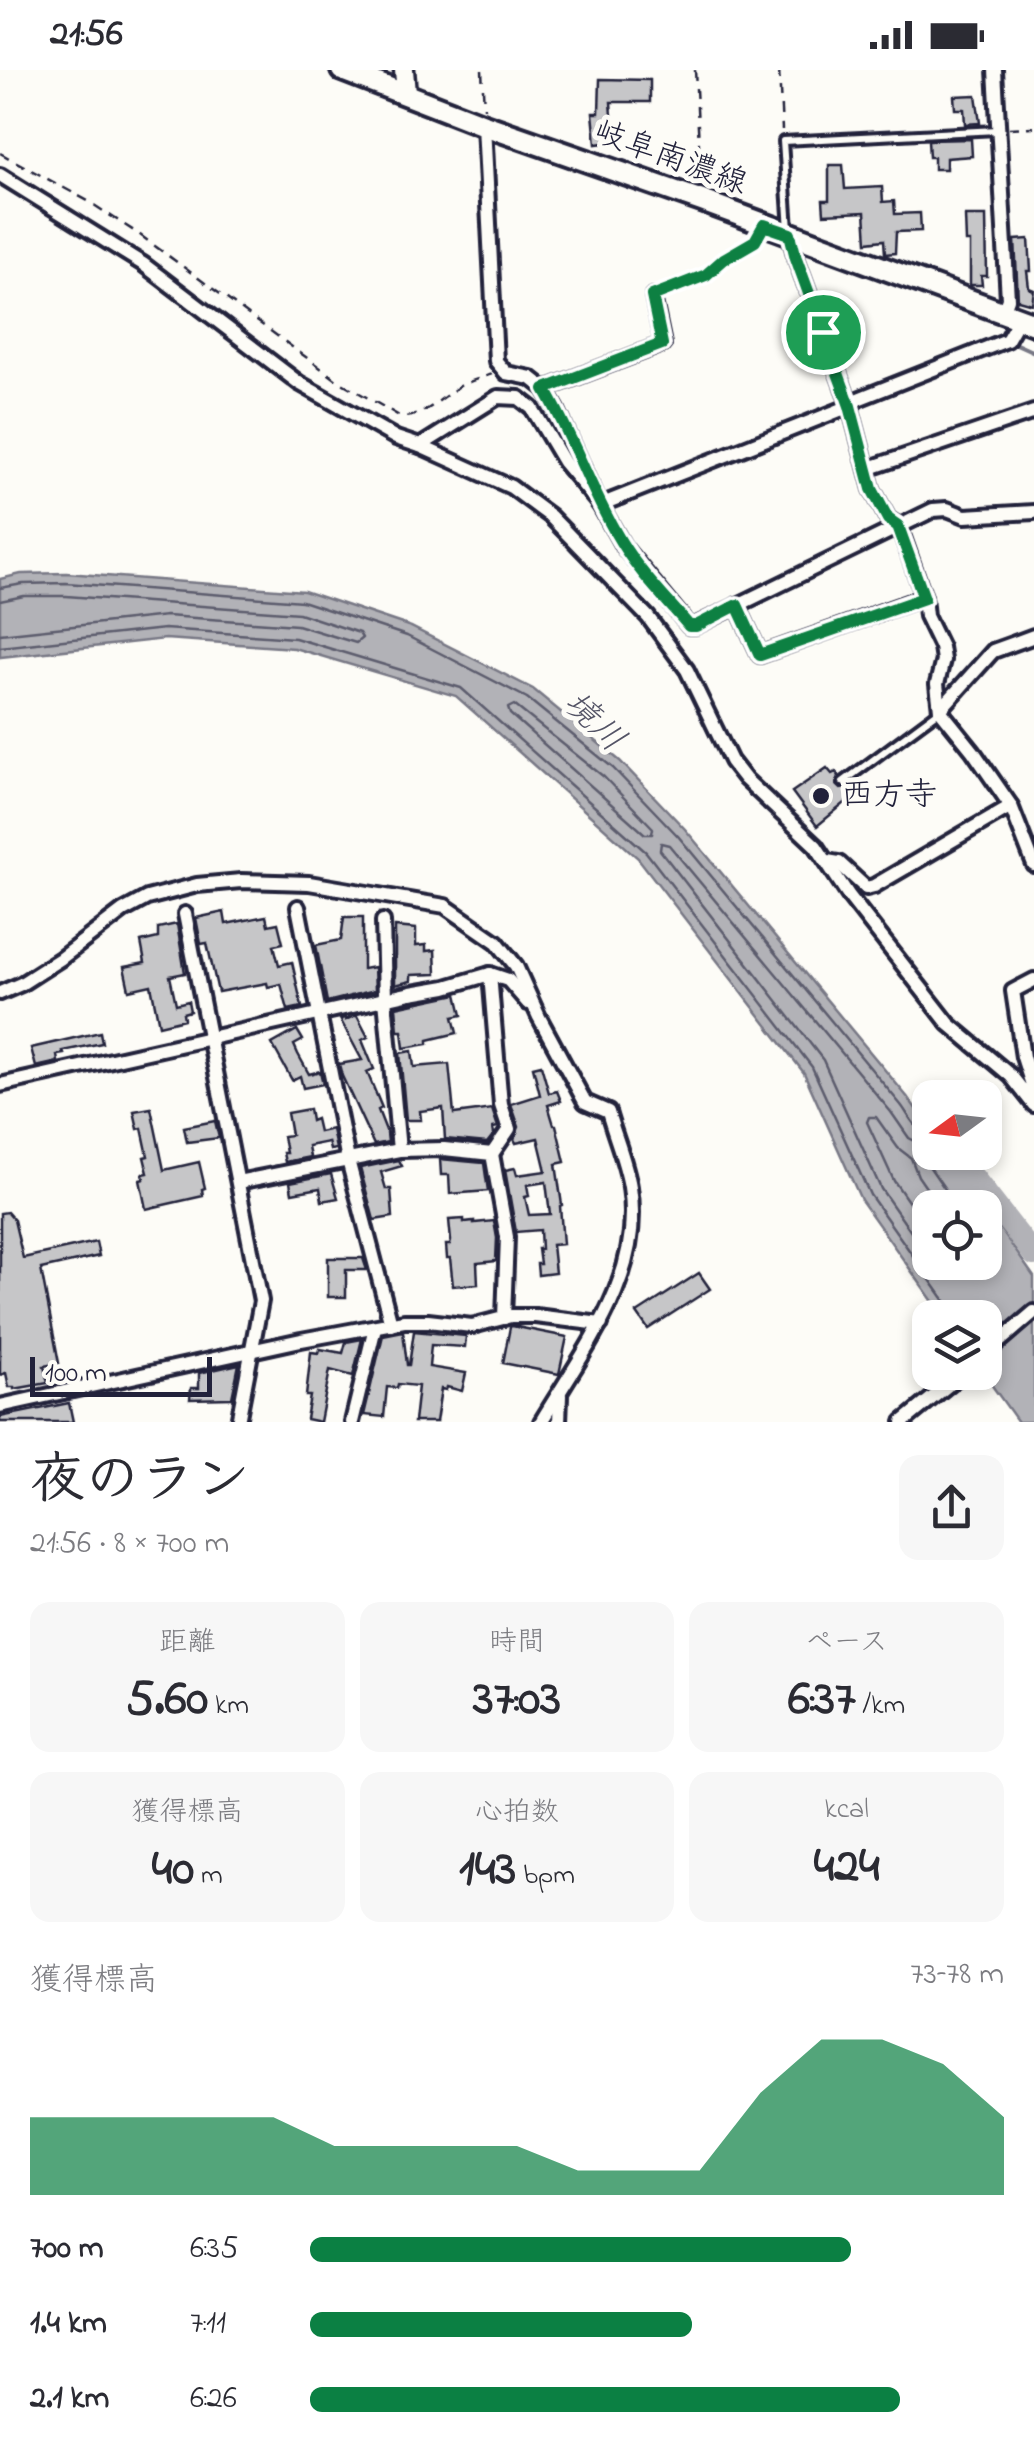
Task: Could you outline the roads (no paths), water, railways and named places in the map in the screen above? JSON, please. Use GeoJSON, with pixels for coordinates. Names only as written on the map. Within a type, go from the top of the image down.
{"type":"FeatureCollection","features":[{"type":"Feature","properties":{"kind":"main road","name":"岐阜南濃線"},"geometry":{"type":"LineString","coordinates":[[342,70],[1019,318]]}},
{"type":"Feature","properties":{"kind":"main road"},"geometry":{"type":"LineString","coordinates":[[404,70],[406,93]]}},
{"type":"Feature","properties":{"kind":"street"},"geometry":{"type":"LineString","coordinates":[[600,505],[1007,340],[1019,318],[1008,299],[995,70]]}},
{"type":"Feature","properties":{"kind":"street"},"geometry":{"type":"LineString","coordinates":[[484,125],[496,361],[506,372],[531,378],[545,389],[623,546],[689,626],[696,626],[933,510],[947,509],[966,516],[1034,512]]}},
{"type":"Feature","properties":{"kind":"street"},"geometry":{"type":"LineString","coordinates":[[0,176],[143,264],[299,383],[396,438],[511,488],[550,516],[648,617],[687,670],[744,778],[801,829],[948,1024],[1011,1076],[1034,1105]]}},
{"type":"Feature","properties":{"kind":"street"},"geometry":{"type":"LineString","coordinates":[[790,234],[850,406],[872,489],[888,519],[898,526],[924,598],[926,616],[940,647],[940,710],[1012,806],[1034,865]]}},
{"type":"Feature","properties":{"kind":"street"},"geometry":{"type":"LineString","coordinates":[[545,389],[662,344],[652,296]]}},
{"type":"Feature","properties":{"kind":"street"},"geometry":{"type":"LineString","coordinates":[[420,446],[498,397],[519,398],[532,408],[564,462],[600,505]]}},
{"type":"Feature","properties":{"kind":"street"},"geometry":{"type":"LineString","coordinates":[[867,469],[1034,412]]}},
{"type":"Feature","properties":{"kind":"street"},"geometry":{"type":"LineString","coordinates":[[737,605],[760,655],[924,598]]}},
{"type":"Feature","properties":{"kind":"street"},"geometry":{"type":"LineString","coordinates":[[940,710],[993,651],[1034,636]]}},
{"type":"Feature","properties":{"kind":"street"},"geometry":{"type":"LineString","coordinates":[[827,862],[839,862],[866,888],[874,886],[1012,806]]}},
{"type":"Feature","properties":{"kind":"street"},"geometry":{"type":"LineString","coordinates":[[0,993],[60,959],[147,898],[197,884],[309,883],[445,906],[498,942],[516,966],[584,1102],[608,1112],[630,1185],[630,1236],[618,1289],[601,1324],[540,1422]]}},
{"type":"Feature","properties":{"kind":"street"},"geometry":{"type":"LineString","coordinates":[[298,907],[348,1160],[391,1324]]}},
{"type":"Feature","properties":{"kind":"street"},"geometry":{"type":"LineString","coordinates":[[185,914],[262,1301],[238,1422]]}},
{"type":"Feature","properties":{"kind":"street"},"geometry":{"type":"LineString","coordinates":[[383,921],[385,999],[400,1150]]}},
{"type":"Feature","properties":{"kind":"street"},"geometry":{"type":"LineString","coordinates":[[0,1085],[490,974],[508,980],[540,1017]]}},
{"type":"Feature","properties":{"kind":"street"},"geometry":{"type":"LineString","coordinates":[[490,974],[502,1105],[509,1130],[492,1154],[507,1237],[504,1318]]}},
{"type":"Feature","properties":{"kind":"street"},"geometry":{"type":"LineString","coordinates":[[1034,980],[1013,991],[1023,1057],[1034,1092]]}},
{"type":"Feature","properties":{"kind":"street"},"geometry":{"type":"LineString","coordinates":[[238,1182],[400,1150],[492,1154]]}},
{"type":"Feature","properties":{"kind":"street"},"geometry":{"type":"LineString","coordinates":[[1002,1339],[1034,1312]]}},
{"type":"Feature","properties":{"kind":"street"},"geometry":{"type":"LineString","coordinates":[[0,1406],[391,1324],[428,1321],[472,1326],[536,1316],[601,1324]]}},
{"type":"Feature","properties":{"kind":"street"},"geometry":{"type":"LineString","coordinates":[[352,1422],[375,1327]]}},
{"type":"Feature","properties":{"kind":"street"},"geometry":{"type":"LineString","coordinates":[[558,1422],[560,1389]]}},
{"type":"Feature","properties":{"kind":"street"},"geometry":{"type":"LineString","coordinates":[[903,1422],[943,1390]]}},
{"type":"Feature","properties":{"kind":"lane"},"geometry":{"type":"LineString","coordinates":[[790,234],[783,142],[998,130]]}},
{"type":"Feature","properties":{"kind":"lane"},"geometry":{"type":"LineString","coordinates":[[843,782],[940,710]]}},
{"type":"Feature","properties":{"kind":"water"},"geometry":{"type":"Polygon","coordinates":[[[66,573],[304,591],[411,627],[533,689],[620,761],[685,829],[909,1099],[912,1170],[959,1170],[973,1190],[912,1190],[912,1272],[861,1200],[804,1073],[638,858],[456,696],[294,648],[165,639],[0,657],[0,579],[21,574],[66,573]]]}},
{"type":"Feature","properties":{"kind":"water"},"geometry":{"type":"Polygon","coordinates":[[[1002,1231],[1034,1277],[1034,1422],[1018,1422],[995,1390],[1002,1390],[1002,1300],[932,1300],[918,1280],[1002,1280],[1002,1231]]]}},
{"type":"Feature","properties":{"kind":"waterway"},"geometry":{"type":"LineString","coordinates":[[1014,343],[1034,352]]}},
{"type":"Feature","properties":{"kind":"waterway","name":"境川"},"geometry":{"type":"LineString","coordinates":[[968,1170],[1034,1255]]}},
{"type":"Feature","properties":{"kind":"place","name":"西方寺"},"geometry":{"type":"Point","coordinates":[821,796]}}]}
